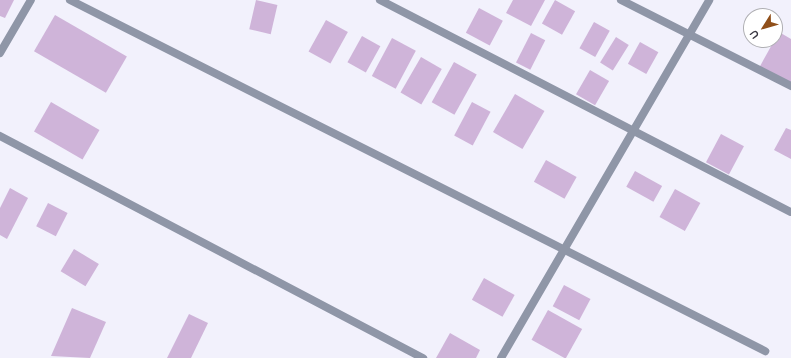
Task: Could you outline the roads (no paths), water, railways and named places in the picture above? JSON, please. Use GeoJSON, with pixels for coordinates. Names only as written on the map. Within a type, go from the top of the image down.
{"type":"FeatureCollection","features":[{"type":"Feature","properties":{"kind":"street"},"geometry":{"type":"LineString","coordinates":[[0,53],[31,0]]}},
{"type":"Feature","properties":{"kind":"street"},"geometry":{"type":"LineString","coordinates":[[70,0],[563,252],[765,352]]}},
{"type":"Feature","properties":{"kind":"street"},"geometry":{"type":"LineString","coordinates":[[380,0],[442,30],[632,131],[791,212]]}},
{"type":"Feature","properties":{"kind":"street"},"geometry":{"type":"LineString","coordinates":[[621,0],[791,86]]}},
{"type":"Feature","properties":{"kind":"street"},"geometry":{"type":"LineString","coordinates":[[501,358],[709,0]]}},
{"type":"Feature","properties":{"kind":"street"},"geometry":{"type":"LineString","coordinates":[[0,136],[423,358]]}}]}
